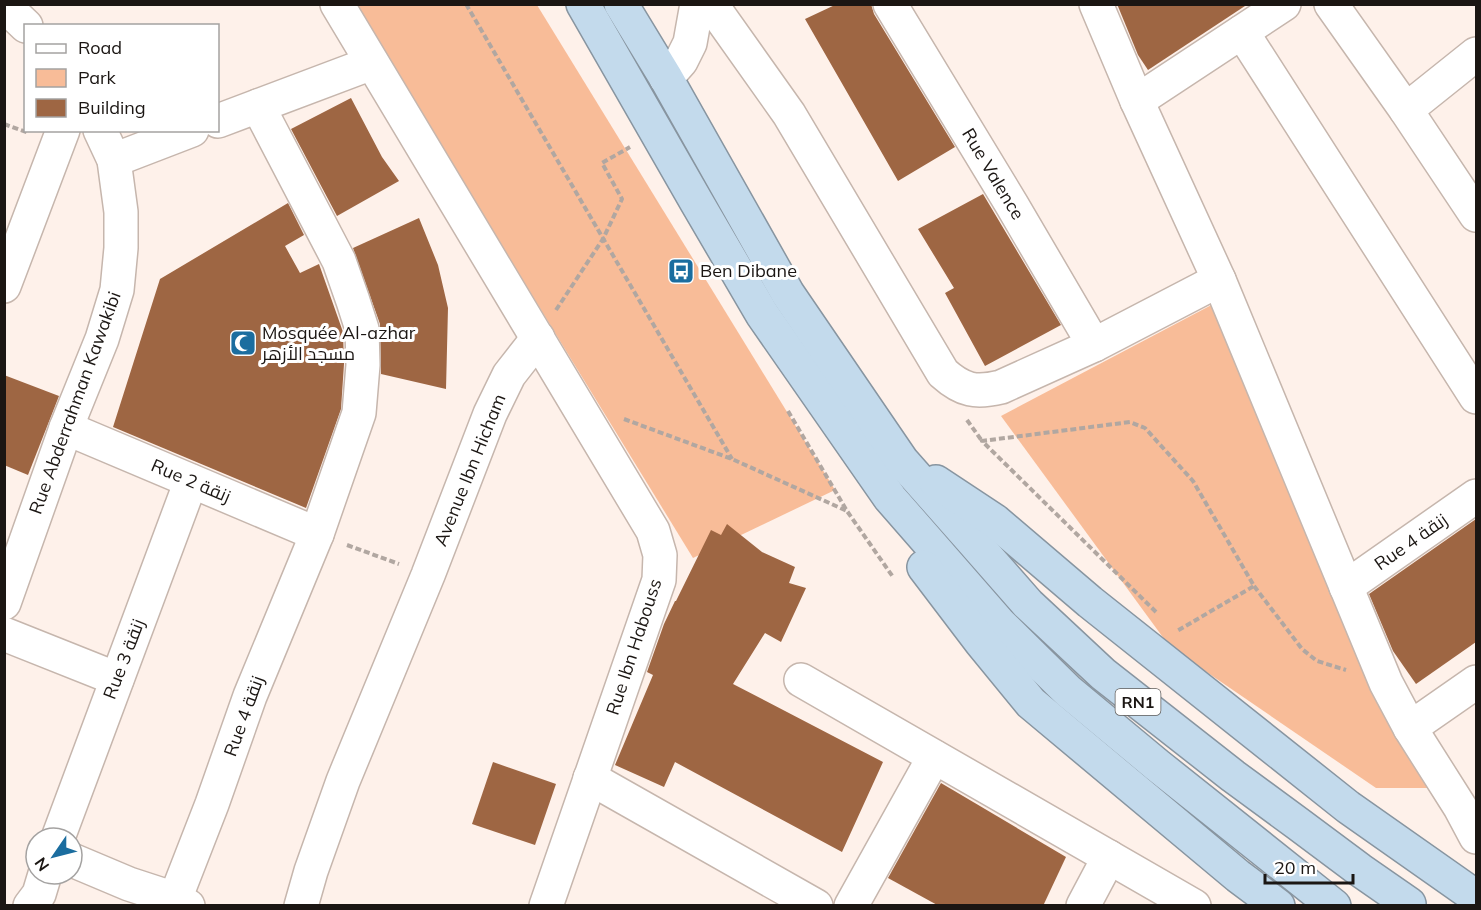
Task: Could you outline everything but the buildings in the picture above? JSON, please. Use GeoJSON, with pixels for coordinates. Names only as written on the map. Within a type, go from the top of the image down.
{"type":"FeatureCollection","features":[{"type":"Feature","properties":{"kind":"highway","name":"RN1"},"geometry":{"type":"LineString","coordinates":[[583,4],[762,314],[890,498],[1000,624],[1068,691],[1334,906]]}},
{"type":"Feature","properties":{"kind":"highway","name":"RN1"},"geometry":{"type":"LineString","coordinates":[[621,4],[666,78],[788,294],[902,461],[1028,604],[1103,674],[1233,776],[1360,870],[1409,903]]}},
{"type":"Feature","properties":{"kind":"highway"},"geometry":{"type":"LineString","coordinates":[[902,461],[995,521],[1090,602],[1348,807],[1476,897]]}},
{"type":"Feature","properties":{"kind":"highway"},"geometry":{"type":"LineString","coordinates":[[890,498],[920,561],[981,642],[1031,703],[1238,876],[1278,906]]}},
{"type":"Feature","properties":{"kind":"street"},"geometry":{"type":"LineString","coordinates":[[337,4],[538,339]]}},
{"type":"Feature","properties":{"kind":"street"},"geometry":{"type":"LineString","coordinates":[[666,78],[681,61],[690,43],[697,4]]}},
{"type":"Feature","properties":{"kind":"street"},"geometry":{"type":"LineString","coordinates":[[711,4],[789,114],[943,373],[955,384],[970,390],[987,391],[1002,387],[1094,345],[1219,280]]}},
{"type":"Feature","properties":{"kind":"street","name":"Rue Valence"},"geometry":{"type":"LineString","coordinates":[[890,4],[1012,204],[1094,345]]}},
{"type":"Feature","properties":{"kind":"street"},"geometry":{"type":"LineString","coordinates":[[1096,4],[1137,101],[1219,280],[1386,683],[1410,728],[1460,807],[1476,837]]}},
{"type":"Feature","properties":{"kind":"street"},"geometry":{"type":"LineString","coordinates":[[1137,101],[1284,4]]}},
{"type":"Feature","properties":{"kind":"street"},"geometry":{"type":"LineString","coordinates":[[1331,4],[1475,211]]}},
{"type":"Feature","properties":{"kind":"street"},"geometry":{"type":"LineString","coordinates":[[4,5],[24,24]]}},
{"type":"Feature","properties":{"kind":"street"},"geometry":{"type":"LineString","coordinates":[[1242,32],[1476,397]]}},
{"type":"Feature","properties":{"kind":"street"},"geometry":{"type":"LineString","coordinates":[[1406,110],[1476,54]]}},
{"type":"Feature","properties":{"kind":"street"},"geometry":{"type":"LineString","coordinates":[[219,121],[372,63]]}},
{"type":"Feature","properties":{"kind":"street","name":"Rue 4 زنقة"},"geometry":{"type":"LineString","coordinates":[[182,903],[212,804],[250,696],[317,534],[359,413],[363,365],[362,329],[353,300],[339,261],[258,106]]}},
{"type":"Feature","properties":{"kind":"street"},"geometry":{"type":"LineString","coordinates":[[4,286],[62,132]]}},
{"type":"Feature","properties":{"kind":"street","name":"Rue Abderrahman Kawakibi"},"geometry":{"type":"LineString","coordinates":[[4,603],[66,428],[102,339],[117,290],[121,249],[121,212],[114,160],[101,132]]}},
{"type":"Feature","properties":{"kind":"street"},"geometry":{"type":"LineString","coordinates":[[114,160],[187,132]]}},
{"type":"Feature","properties":{"kind":"street","name":"Avenue Ibn Hicham"},"geometry":{"type":"LineString","coordinates":[[301,906],[343,781],[428,575],[490,414],[509,375],[538,339]]}},
{"type":"Feature","properties":{"kind":"street","name":"Rue Ibn Habouss"},"geometry":{"type":"LineString","coordinates":[[538,339],[653,531],[660,555],[659,580],[546,906]]}},
{"type":"Feature","properties":{"kind":"street","name":"Rue 2 زنقة"},"geometry":{"type":"LineString","coordinates":[[66,428],[317,534]]}},
{"type":"Feature","properties":{"kind":"street","name":"Rue 3 زنقة"},"geometry":{"type":"LineString","coordinates":[[62,826],[191,481]]}},
{"type":"Feature","properties":{"kind":"street","name":"Rue 4 زنقة"},"geometry":{"type":"LineString","coordinates":[[1346,587],[1476,496]]}},
{"type":"Feature","properties":{"kind":"street"},"geometry":{"type":"LineString","coordinates":[[4,634],[117,679]]}},
{"type":"Feature","properties":{"kind":"street"},"geometry":{"type":"LineString","coordinates":[[801,680],[1194,906]]}},
{"type":"Feature","properties":{"kind":"street"},"geometry":{"type":"LineString","coordinates":[[1410,728],[1476,682]]}},
{"type":"Feature","properties":{"kind":"street"},"geometry":{"type":"LineString","coordinates":[[851,906],[934,757]]}},
{"type":"Feature","properties":{"kind":"street"},"geometry":{"type":"LineString","coordinates":[[590,778],[816,906]]}},
{"type":"Feature","properties":{"kind":"street"},"geometry":{"type":"LineString","coordinates":[[1083,906],[1109,857]]}},
{"type":"Feature","properties":{"kind":"street"},"geometry":{"type":"LineString","coordinates":[[84,869],[125,895],[182,903]]}},
{"type":"Feature","properties":{"kind":"street"},"geometry":{"type":"LineString","coordinates":[[30,906],[39,894],[41,886]]}},
{"type":"Feature","properties":{"kind":"path"},"geometry":{"type":"LineString","coordinates":[[466,4],[732,459]]}},
{"type":"Feature","properties":{"kind":"path"},"geometry":{"type":"LineString","coordinates":[[538,339],[603,239],[622,199],[602,163],[633,145]]}},
{"type":"Feature","properties":{"kind":"path"},"geometry":{"type":"LineString","coordinates":[[620,417],[732,459],[847,512]]}},
{"type":"Feature","properties":{"kind":"path"},"geometry":{"type":"LineString","coordinates":[[1160,615],[982,441],[1130,422],[1145,428],[1192,481],[1254,586],[1308,655],[1317,661],[1386,683]]}},
{"type":"Feature","properties":{"kind":"path"},"geometry":{"type":"LineString","coordinates":[[317,534],[428,575]]}},
{"type":"Feature","properties":{"kind":"path"},"geometry":{"type":"LineString","coordinates":[[1177,632],[1254,586]]}},
{"type":"Feature","properties":{"kind":"green space"},"geometry":{"type":"Polygon","coordinates":[[[354,5],[537,5],[835,490],[693,558],[354,5]]]}},
{"type":"Feature","properties":{"kind":"green space"},"geometry":{"type":"Polygon","coordinates":[[[1221,300],[1436,788],[1376,788],[1170,647],[1001,416],[1221,300]]]}},
{"type":"Feature","properties":{"kind":"place","name":"Ben Dibane"},"geometry":{"type":"Point","coordinates":[681,271]}},
{"type":"Feature","properties":{"kind":"place","name":"Mosquée Al-azhar مسجد الأزهر"},"geometry":{"type":"Point","coordinates":[243,343]}}]}
